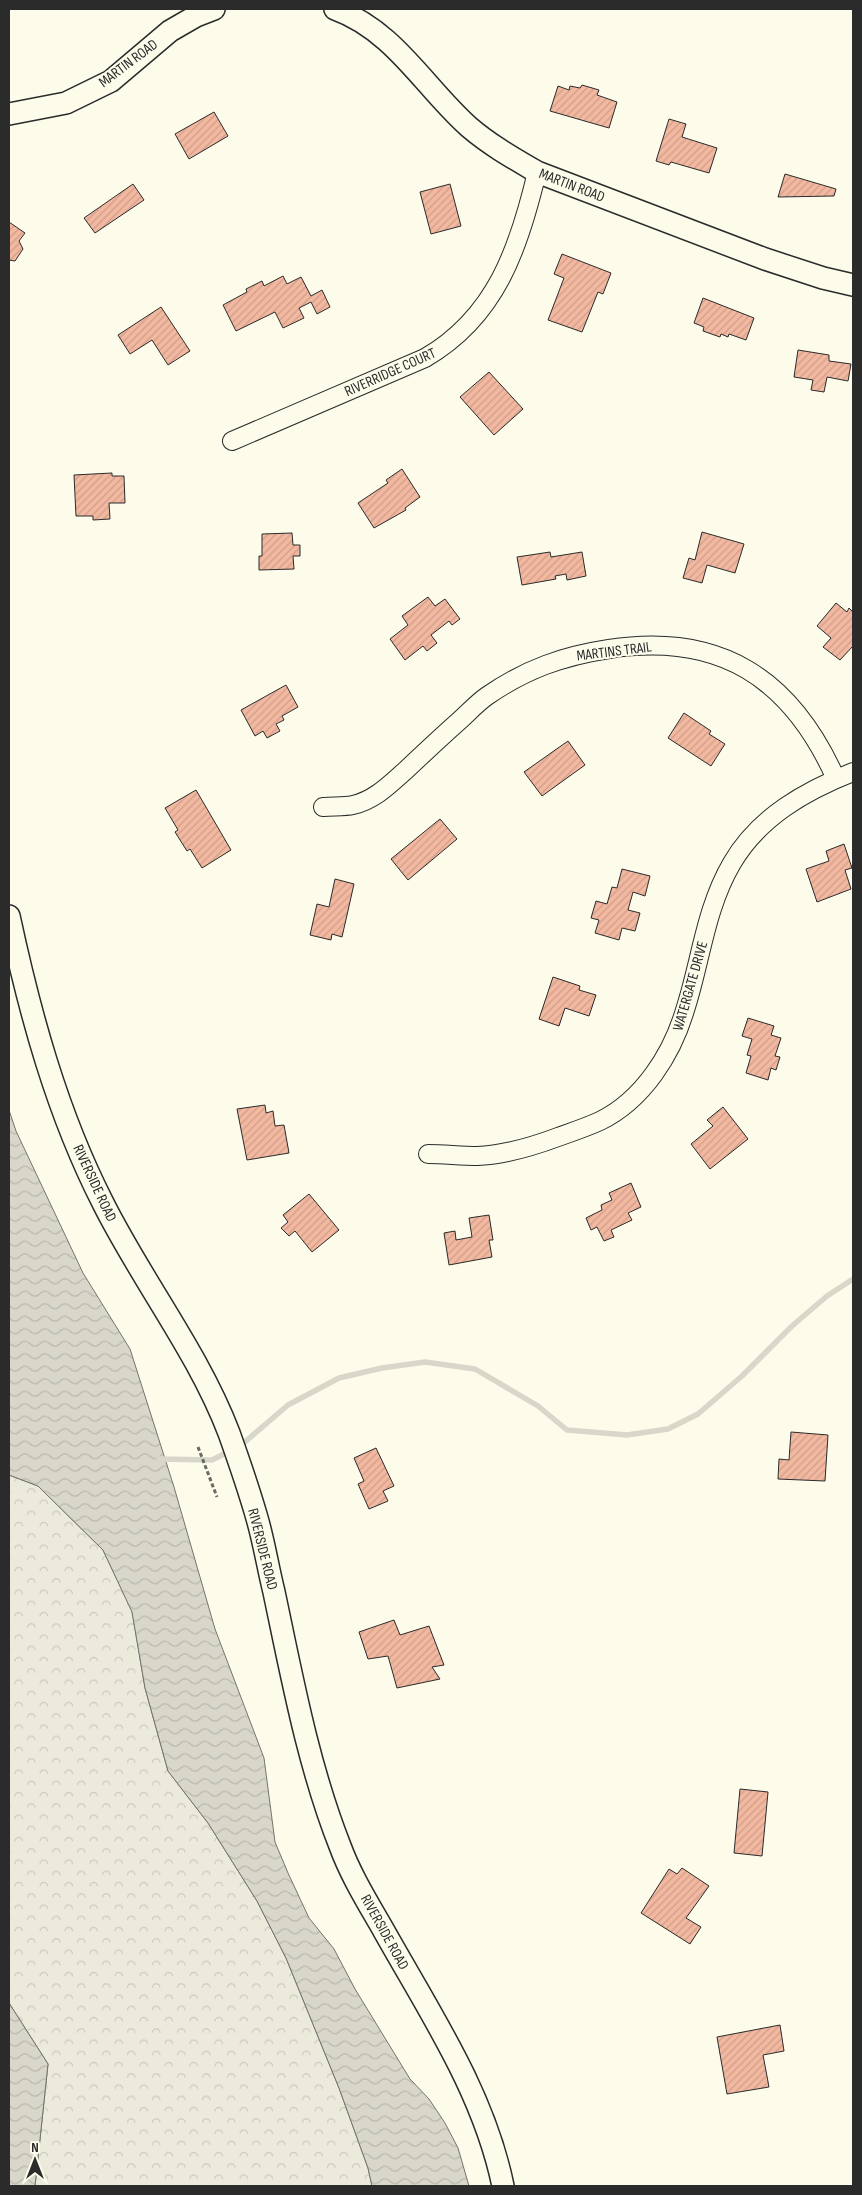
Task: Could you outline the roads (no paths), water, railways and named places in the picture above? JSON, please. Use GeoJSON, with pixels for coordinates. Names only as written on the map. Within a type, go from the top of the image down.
{"type":"FeatureCollection","features":[{"type":"Feature","properties":{"kind":"street","name":"MARTIN ROAD"},"geometry":{"type":"LineString","coordinates":[[9,114],[66,103],[104,84],[170,32],[196,16],[214,9]]}},
{"type":"Feature","properties":{"kind":"street","name":"MARTIN ROAD"},"geometry":{"type":"LineString","coordinates":[[335,9],[368,25],[398,49],[443,101],[470,127],[504,153],[537,172],[765,259],[823,278],[853,285]]}},
{"type":"Feature","properties":{"kind":"street","name":"RIVERRIDGE COURT"},"geometry":{"type":"LineString","coordinates":[[232,441],[425,358],[443,348],[463,331],[482,310],[504,276],[531,196],[537,172]]}},
{"type":"Feature","properties":{"kind":"street","name":"MARTINS TRAIL"},"geometry":{"type":"LineString","coordinates":[[323,807],[354,804],[381,793],[486,697],[522,674],[574,654],[636,645],[669,645],[701,650],[731,661],[759,677],[782,694],[805,721],[824,750],[836,779]]}},
{"type":"Feature","properties":{"kind":"street","name":"WATERGATE DRIVE"},"geometry":{"type":"LineString","coordinates":[[428,1154],[478,1156],[538,1144],[601,1120],[634,1097],[657,1071],[677,1035],[686,1009],[711,907],[732,863],[753,834],[776,813],[805,793],[853,772]]}},
{"type":"Feature","properties":{"kind":"street","name":"RIVERSIDE ROAD"},"geometry":{"type":"LineString","coordinates":[[9,916],[20,970],[41,1047],[68,1123],[101,1200],[138,1268],[195,1362],[228,1432],[258,1519],[316,1775],[340,1846],[356,1881],[465,2074],[488,2131],[503,2186]]}},
{"type":"Feature","properties":{"kind":"water"},"geometry":{"type":"Polygon","coordinates":[[[9,1110],[16,1131],[83,1273],[130,1349],[174,1487],[215,1629],[264,1758],[275,1842],[288,1873],[309,1918],[334,1949],[355,1989],[410,2079],[429,2099],[445,2123],[458,2148],[469,2186],[372,2186],[368,2168],[339,2088],[286,1958],[257,1901],[208,1823],[168,1771],[145,1688],[132,1612],[103,1550],[38,1486],[9,1475],[9,1110]]]}},
{"type":"Feature","properties":{"kind":"water"},"geometry":{"type":"Polygon","coordinates":[[[9,2003],[48,2064],[35,2186],[9,2186],[9,2003]]]}},
{"type":"Feature","properties":{"kind":"waterway"},"geometry":{"type":"LineString","coordinates":[[239,1447],[288,1405],[339,1378],[382,1368],[425,1362],[475,1369],[538,1406],[567,1430],[627,1435],[668,1429],[698,1414],[742,1376],[792,1326],[827,1296],[853,1279]]}},
{"type":"Feature","properties":{"kind":"waterway"},"geometry":{"type":"LineString","coordinates":[[159,1459],[212,1460],[230,1451]]}}]}
